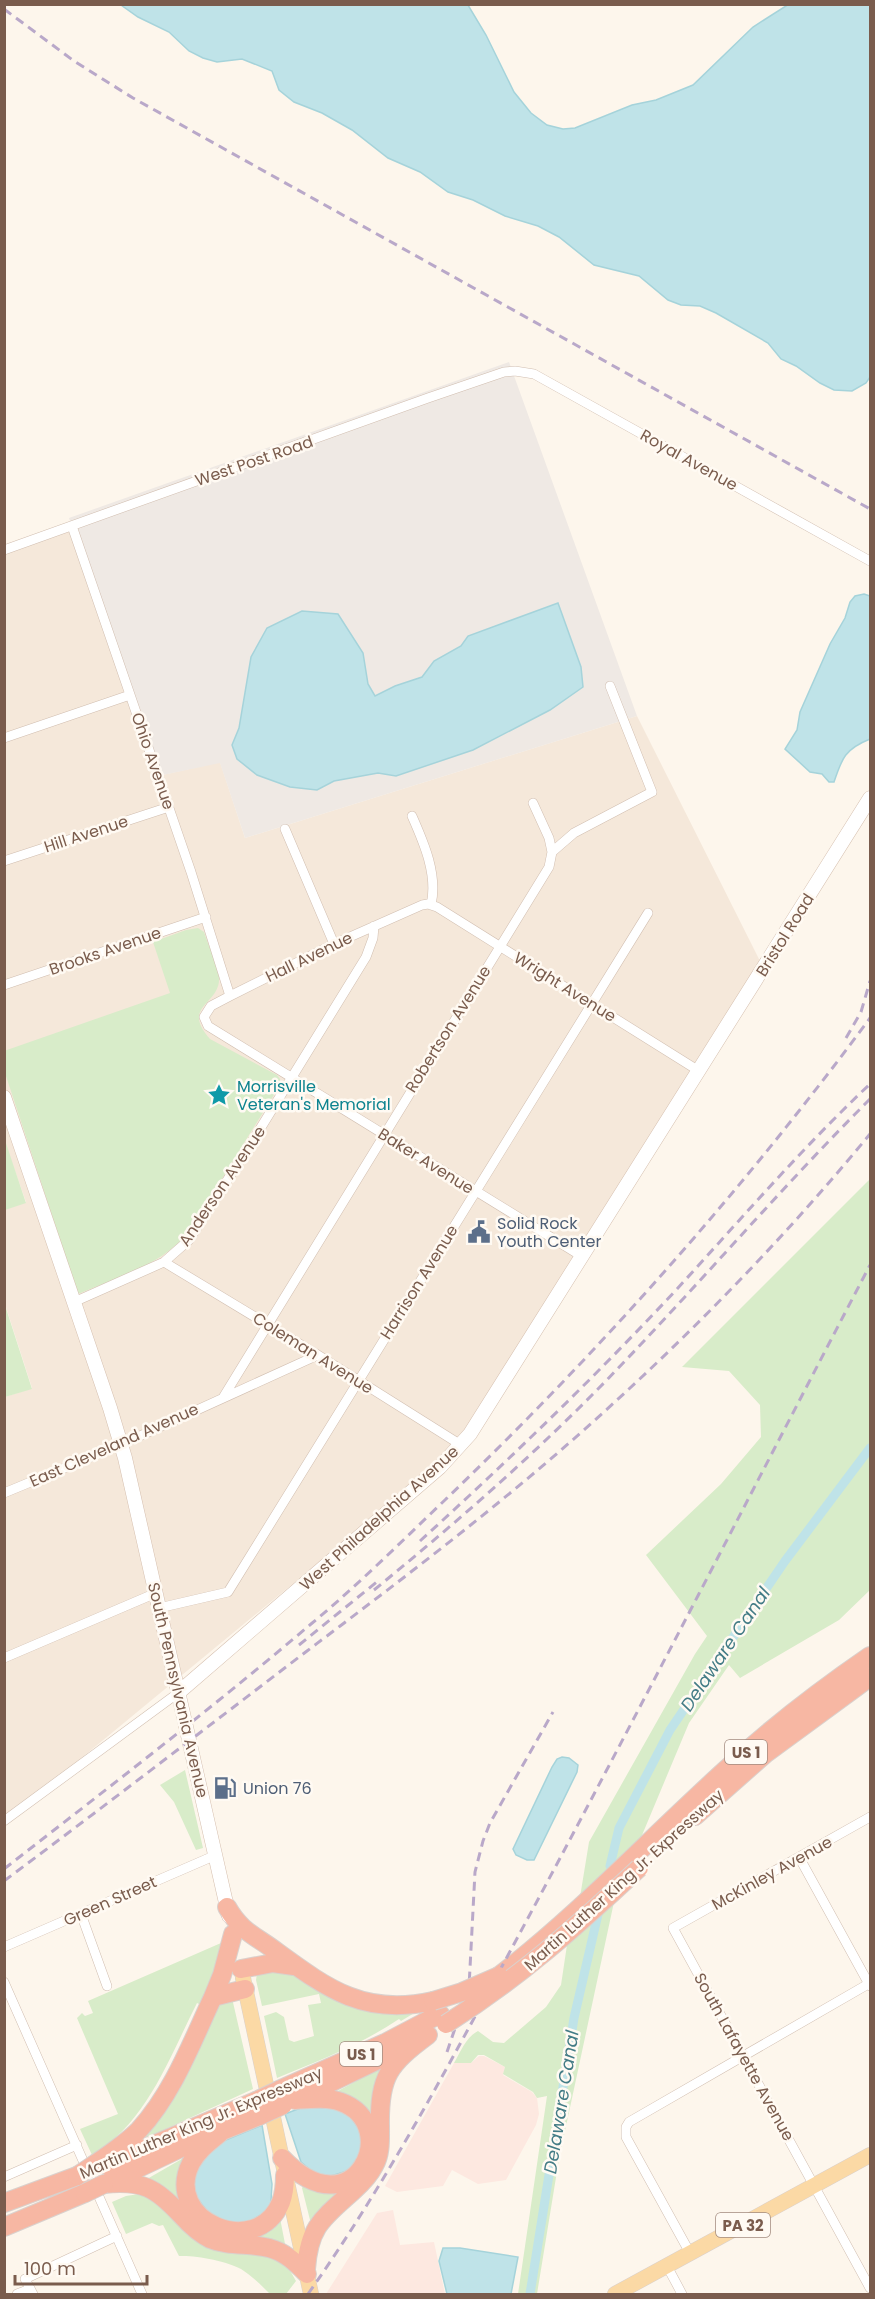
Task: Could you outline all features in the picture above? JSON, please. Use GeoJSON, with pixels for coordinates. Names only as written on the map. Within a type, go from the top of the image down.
{"type":"FeatureCollection","features":[{"type":"Feature","properties":{"kind":"highway","name":"Martin Luther King Jr. Expressway"},"geometry":{"type":"LineString","coordinates":[[286,2098],[440,2013],[506,1985],[538,1960],[756,1743],[806,1702],[870,1656]]}},
{"type":"Feature","properties":{"kind":"highway","name":"Martin Luther King Jr. Expressway"},"geometry":{"type":"LineString","coordinates":[[99,2172],[286,2098],[428,2035],[440,2013],[462,1992],[499,1976],[741,1774],[870,1677]]}},
{"type":"Feature","properties":{"kind":"highway"},"geometry":{"type":"LineString","coordinates":[[227,1907],[247,1933],[332,1990],[367,2003],[405,2006],[440,2013]]}},
{"type":"Feature","properties":{"kind":"highway"},"geometry":{"type":"LineString","coordinates":[[81,2184],[99,2172],[153,2113],[190,2046],[213,1997],[222,1975],[233,1934]]}},
{"type":"Feature","properties":{"kind":"highway"},"geometry":{"type":"LineString","coordinates":[[241,1969],[273,1962],[294,1966]]}},
{"type":"Feature","properties":{"kind":"highway"},"geometry":{"type":"LineString","coordinates":[[213,1997],[245,1989]]}},
{"type":"Feature","properties":{"kind":"highway"},"geometry":{"type":"LineString","coordinates":[[307,2285],[310,2240],[320,2221],[362,2183],[375,2165],[380,2145],[380,2097],[389,2072],[400,2056],[428,2035]]}},
{"type":"Feature","properties":{"kind":"highway"},"geometry":{"type":"LineString","coordinates":[[220,2133],[195,2157],[188,2172],[188,2196],[195,2211],[206,2222],[228,2231],[243,2231],[259,2226],[278,2209],[283,2197],[283,2166],[293,2169],[309,2181],[332,2185],[355,2175],[361,2169],[369,2153],[368,2128],[354,2109],[331,2100],[286,2098]]}},
{"type":"Feature","properties":{"kind":"highway","name":"Martin Luther King Jr. Expressway"},"geometry":{"type":"LineString","coordinates":[[99,2172],[147,2163],[220,2133],[258,2108]]}},
{"type":"Feature","properties":{"kind":"highway"},"geometry":{"type":"LineString","coordinates":[[99,2172],[130,2184],[153,2189],[164,2197],[191,2226],[207,2237],[226,2244],[275,2250],[288,2257],[307,2285]]}},
{"type":"Feature","properties":{"kind":"highway","name":"Martin Luther King Jr. Expressway"},"geometry":{"type":"LineString","coordinates":[[4,2203],[81,2184]]}},
{"type":"Feature","properties":{"kind":"highway","name":"Martin Luther King Jr. Expressway"},"geometry":{"type":"LineString","coordinates":[[4,2227],[81,2184]]}},
{"type":"Feature","properties":{"kind":"main road","name":"Bristol Road"},"geometry":{"type":"LineString","coordinates":[[699,1071],[870,798]]}},
{"type":"Feature","properties":{"kind":"main road","name":"West Philadelphia Avenue"},"geometry":{"type":"LineString","coordinates":[[178,1693],[440,1467],[461,1445],[483,1416],[699,1071]]}},
{"type":"Feature","properties":{"kind":"main road","name":"South Pennsylvania Avenue"},"geometry":{"type":"LineString","coordinates":[[4,1097],[125,1458],[216,1855],[307,2285]]}},
{"type":"Feature","properties":{"kind":"main road","name":"PA 32"},"geometry":{"type":"LineString","coordinates":[[615,2295],[870,2155]]}},
{"type":"Feature","properties":{"kind":"street","name":"West Post Road"},"geometry":{"type":"LineString","coordinates":[[4,550],[504,372]]}},
{"type":"Feature","properties":{"kind":"street","name":"Royal Avenue"},"geometry":{"type":"LineString","coordinates":[[504,372],[534,374],[870,561]]}},
{"type":"Feature","properties":{"kind":"street","name":"Ohio Avenue"},"geometry":{"type":"LineString","coordinates":[[72,526],[206,917],[230,996]]}},
{"type":"Feature","properties":{"kind":"street","name":"Robertson Avenue"},"geometry":{"type":"LineString","coordinates":[[224,1396],[549,867],[552,852],[574,833],[651,792],[610,686]]}},
{"type":"Feature","properties":{"kind":"street"},"geometry":{"type":"LineString","coordinates":[[4,738],[130,696]]}},
{"type":"Feature","properties":{"kind":"street"},"geometry":{"type":"LineString","coordinates":[[533,803],[549,838],[552,852]]}},
{"type":"Feature","properties":{"kind":"street","name":"Hill Avenue"},"geometry":{"type":"LineString","coordinates":[[4,861],[169,807]]}},
{"type":"Feature","properties":{"kind":"street"},"geometry":{"type":"LineString","coordinates":[[412,816],[433,878],[431,905]]}},
{"type":"Feature","properties":{"kind":"street"},"geometry":{"type":"LineString","coordinates":[[285,829],[334,944]]}},
{"type":"Feature","properties":{"kind":"street","name":"Hall Avenue"},"geometry":{"type":"LineString","coordinates":[[208,1026],[204,1017],[207,1010],[230,996],[334,944],[422,905],[431,905]]}},
{"type":"Feature","properties":{"kind":"street","name":"Wright Avenue"},"geometry":{"type":"LineString","coordinates":[[431,905],[699,1071]]}},
{"type":"Feature","properties":{"kind":"street","name":"Harrison Avenue"},"geometry":{"type":"LineString","coordinates":[[159,1608],[228,1592],[648,913]]}},
{"type":"Feature","properties":{"kind":"street","name":"Brooks Avenue"},"geometry":{"type":"LineString","coordinates":[[4,985],[206,917]]}},
{"type":"Feature","properties":{"kind":"street","name":"Anderson Avenue"},"geometry":{"type":"LineString","coordinates":[[74,1302],[164,1262],[189,1240],[366,957],[373,938],[374,926]]}},
{"type":"Feature","properties":{"kind":"street","name":"Baker Avenue"},"geometry":{"type":"LineString","coordinates":[[208,1026],[583,1257]]}},
{"type":"Feature","properties":{"kind":"street","name":"Coleman Avenue"},"geometry":{"type":"LineString","coordinates":[[164,1262],[461,1445]]}},
{"type":"Feature","properties":{"kind":"street","name":"East Cleveland Avenue"},"geometry":{"type":"LineString","coordinates":[[4,1493],[120,1445],[318,1355]]}},
{"type":"Feature","properties":{"kind":"street"},"geometry":{"type":"LineString","coordinates":[[4,1658],[156,1593]]}},
{"type":"Feature","properties":{"kind":"street"},"geometry":{"type":"LineString","coordinates":[[4,1821],[178,1693]]}},
{"type":"Feature","properties":{"kind":"street","name":"McKinley Avenue"},"geometry":{"type":"LineString","coordinates":[[673,1928],[870,1817]]}},
{"type":"Feature","properties":{"kind":"street","name":"Green Street"},"geometry":{"type":"LineString","coordinates":[[4,1947],[216,1855]]}},
{"type":"Feature","properties":{"kind":"street"},"geometry":{"type":"LineString","coordinates":[[690,2253],[625,2132],[629,2122],[870,1984],[799,1857]]}},
{"type":"Feature","properties":{"kind":"street"},"geometry":{"type":"LineString","coordinates":[[81,1914],[107,1986]]}},
{"type":"Feature","properties":{"kind":"street","name":"South Lafayette Avenue"},"geometry":{"type":"LineString","coordinates":[[673,1928],[870,2288]]}},
{"type":"Feature","properties":{"kind":"street"},"geometry":{"type":"LineString","coordinates":[[4,1982],[142,2295]]}},
{"type":"Feature","properties":{"kind":"street"},"geometry":{"type":"LineString","coordinates":[[4,2177],[77,2145]]}},
{"type":"Feature","properties":{"kind":"street"},"geometry":{"type":"LineString","coordinates":[[17,2295],[31,2292],[25,2279],[117,2236]]}},
{"type":"Feature","properties":{"kind":"street"},"geometry":{"type":"LineString","coordinates":[[667,2266],[682,2295]]}},
{"type":"Feature","properties":{"kind":"shaded area"},"geometry":{"type":"Polygon","coordinates":[[[509,362],[637,716],[245,838],[220,763],[158,776],[69,518],[509,362]]]}},
{"type":"Feature","properties":{"kind":"shaded area"},"geometry":{"type":"Polygon","coordinates":[[[72,526],[158,776],[220,762],[245,838],[637,716],[764,969],[461,1445],[5,1821],[5,1397],[32,1388],[4,1301],[5,1209],[26,1202],[4,1140],[5,550],[72,526]]]}},
{"type":"Feature","properties":{"kind":"shaded area"},"geometry":{"type":"Polygon","coordinates":[[[479,2056],[484,2056],[505,2067],[503,2075],[532,2092],[537,2098],[539,2114],[536,2125],[506,2180],[478,2184],[452,2170],[443,2186],[397,2192],[385,2186],[454,2063],[471,2063],[479,2056]]]}},
{"type":"Feature","properties":{"kind":"shaded area"},"geometry":{"type":"Polygon","coordinates":[[[393,2210],[400,2245],[434,2242],[445,2294],[326,2294],[377,2213],[393,2210]]]}},
{"type":"Feature","properties":{"kind":"green space"},"geometry":{"type":"Polygon","coordinates":[[[198,928],[204,932],[219,977],[214,994],[200,1012],[199,1019],[202,1028],[210,1039],[277,1075],[280,1085],[189,1232],[178,1244],[138,1269],[78,1294],[5,1073],[4,1051],[170,993],[153,942],[198,928]]]}},
{"type":"Feature","properties":{"kind":"green space"},"geometry":{"type":"Polygon","coordinates":[[[4,1141],[26,1203],[5,1210],[4,1141]]]}},
{"type":"Feature","properties":{"kind":"green space"},"geometry":{"type":"Polygon","coordinates":[[[870,1179],[870,1590],[839,1620],[740,1678],[729,1665],[689,1723],[614,1902],[559,2159],[537,2294],[518,2294],[547,2096],[537,2098],[533,2092],[503,2074],[505,2067],[484,2055],[478,2055],[471,2063],[454,2063],[467,2041],[478,2031],[493,2042],[504,2043],[546,2007],[561,1985],[567,1945],[573,1940],[589,1842],[707,1636],[646,1555],[721,1484],[761,1437],[760,1405],[729,1371],[682,1367],[870,1179]]]}},
{"type":"Feature","properties":{"kind":"green space"},"geometry":{"type":"Polygon","coordinates":[[[4,1302],[32,1389],[5,1397],[4,1397],[4,1302]]]}},
{"type":"Feature","properties":{"kind":"green space"},"geometry":{"type":"Polygon","coordinates":[[[185,1770],[203,1848],[196,1850],[174,1802],[160,1785],[185,1770]]]}},
{"type":"Feature","properties":{"kind":"green space"},"geometry":{"type":"Polygon","coordinates":[[[221,1943],[215,1972],[201,2005],[197,2003],[155,2087],[128,2125],[92,2155],[80,2129],[118,2114],[77,2018],[82,2013],[85,2016],[93,2013],[88,2001],[221,1943]]]}},
{"type":"Feature","properties":{"kind":"green space"},"geometry":{"type":"Polygon","coordinates":[[[274,1968],[416,2012],[355,2044],[277,2078],[264,2016],[276,2012],[284,2017],[289,2040],[294,2042],[314,2036],[308,2005],[321,2003],[319,1994],[262,2006],[256,1980],[257,1974],[274,1968]]]}},
{"type":"Feature","properties":{"kind":"green space"},"geometry":{"type":"Polygon","coordinates":[[[232,1998],[253,2089],[122,2149],[216,2004],[232,1998]]]}},
{"type":"Feature","properties":{"kind":"green space"},"geometry":{"type":"Polygon","coordinates":[[[388,2064],[374,2120],[336,2092],[388,2064]]]}},
{"type":"Feature","properties":{"kind":"green space"},"geometry":{"type":"Polygon","coordinates":[[[187,2156],[180,2207],[147,2179],[187,2156]]]}},
{"type":"Feature","properties":{"kind":"green space"},"geometry":{"type":"Polygon","coordinates":[[[305,2183],[343,2188],[313,2222],[310,2220],[302,2188],[305,2183]]]}},
{"type":"Feature","properties":{"kind":"green space"},"geometry":{"type":"Polygon","coordinates":[[[139,2194],[153,2197],[271,2253],[288,2267],[296,2281],[286,2294],[270,2294],[241,2269],[228,2263],[193,2256],[179,2256],[163,2225],[152,2223],[126,2234],[112,2202],[139,2194]]]}},
{"type":"Feature","properties":{"kind":"green space"},"geometry":{"type":"Polygon","coordinates":[[[280,2218],[286,2249],[249,2235],[280,2218]]]}},
{"type":"Feature","properties":{"kind":"water"},"geometry":{"type":"Polygon","coordinates":[[[789,4],[870,5],[870,377],[866,383],[852,391],[834,390],[820,383],[796,366],[781,359],[768,343],[716,313],[700,306],[681,305],[668,300],[639,276],[594,265],[559,237],[538,226],[505,216],[473,200],[448,192],[420,172],[388,158],[352,130],[322,113],[294,102],[279,90],[272,71],[242,59],[217,62],[203,58],[189,51],[169,32],[138,17],[121,5],[468,5],[486,35],[514,92],[531,113],[547,125],[563,129],[575,128],[632,105],[656,100],[693,85],[753,27],[789,4]]]}},
{"type":"Feature","properties":{"kind":"water"},"geometry":{"type":"Polygon","coordinates":[[[864,594],[870,596],[870,739],[846,755],[834,782],[829,782],[822,774],[810,772],[785,749],[797,730],[800,712],[830,644],[845,618],[850,602],[855,596],[864,594]]]}},
{"type":"Feature","properties":{"kind":"water"},"geometry":{"type":"Polygon","coordinates":[[[558,603],[581,667],[583,687],[550,710],[473,750],[396,776],[378,773],[334,781],[317,790],[290,787],[257,775],[237,759],[232,745],[239,728],[251,657],[267,628],[302,611],[338,614],[363,653],[368,684],[375,696],[422,677],[434,661],[461,646],[468,636],[558,603]]]}},
{"type":"Feature","properties":{"kind":"water"},"geometry":{"type":"Polygon","coordinates":[[[569,1758],[578,1765],[577,1772],[534,1860],[527,1860],[516,1855],[513,1849],[552,1767],[557,1759],[569,1758]]]}},
{"type":"Feature","properties":{"kind":"water"},"geometry":{"type":"Polygon","coordinates":[[[303,2107],[345,2109],[365,2137],[354,2169],[321,2179],[301,2162],[285,2114],[303,2107]]]}},
{"type":"Feature","properties":{"kind":"water"},"geometry":{"type":"Polygon","coordinates":[[[262,2125],[272,2184],[271,2201],[274,2203],[270,2209],[245,2225],[214,2220],[193,2193],[197,2162],[221,2142],[262,2125]]]}},
{"type":"Feature","properties":{"kind":"water"},"geometry":{"type":"Polygon","coordinates":[[[443,2248],[460,2248],[518,2257],[511,2294],[447,2294],[439,2261],[443,2248]]]}},
{"type":"Feature","properties":{"kind":"waterway","name":"Delaware Canal"},"geometry":{"type":"LineString","coordinates":[[610,1866],[619,1828],[670,1730],[785,1561],[870,1448]]}},
{"type":"Feature","properties":{"kind":"waterway","name":"Delaware Canal"},"geometry":{"type":"LineString","coordinates":[[530,2294],[574,2018],[599,1910]]}},
{"type":"Feature","properties":{"kind":"railway"},"geometry":{"type":"LineString","coordinates":[[4,9],[74,61],[133,98],[870,509]]}},
{"type":"Feature","properties":{"kind":"railway"},"geometry":{"type":"LineString","coordinates":[[846,1038],[861,1012],[870,981]]}},
{"type":"Feature","properties":{"kind":"railway"},"geometry":{"type":"LineString","coordinates":[[4,1869],[273,1656],[363,1579],[503,1443],[614,1327],[721,1207],[822,1082],[870,1018]]}},
{"type":"Feature","properties":{"kind":"railway"},"geometry":{"type":"LineString","coordinates":[[420,1541],[519,1449],[615,1354],[796,1159],[870,1084]]}},
{"type":"Feature","properties":{"kind":"railway"},"geometry":{"type":"LineString","coordinates":[[374,1590],[488,1493],[597,1390],[870,1099]]}},
{"type":"Feature","properties":{"kind":"railway"},"geometry":{"type":"LineString","coordinates":[[4,1881],[417,1567],[560,1451],[632,1387],[703,1318],[772,1246],[870,1134]]}},
{"type":"Feature","properties":{"kind":"railway"},"geometry":{"type":"LineString","coordinates":[[308,2294],[368,2203],[450,2062],[614,1756],[870,1265]]}},
{"type":"Feature","properties":{"kind":"railway"},"geometry":{"type":"LineString","coordinates":[[299,1645],[378,1581]]}},
{"type":"Feature","properties":{"kind":"railway"},"geometry":{"type":"LineString","coordinates":[[447,2052],[469,1987],[475,1872],[483,1841],[490,1823],[553,1712]]}},
{"type":"Feature","properties":{"kind":"place","name":"Morrisville Veteran's Memorial"},"geometry":{"type":"Point","coordinates":[219,1095]}},
{"type":"Feature","properties":{"kind":"place","name":"Solid Rock Youth Center"},"geometry":{"type":"Point","coordinates":[479,1232]}},
{"type":"Feature","properties":{"kind":"place","name":"Union 76"},"geometry":{"type":"Point","coordinates":[225,1788]}}]}
